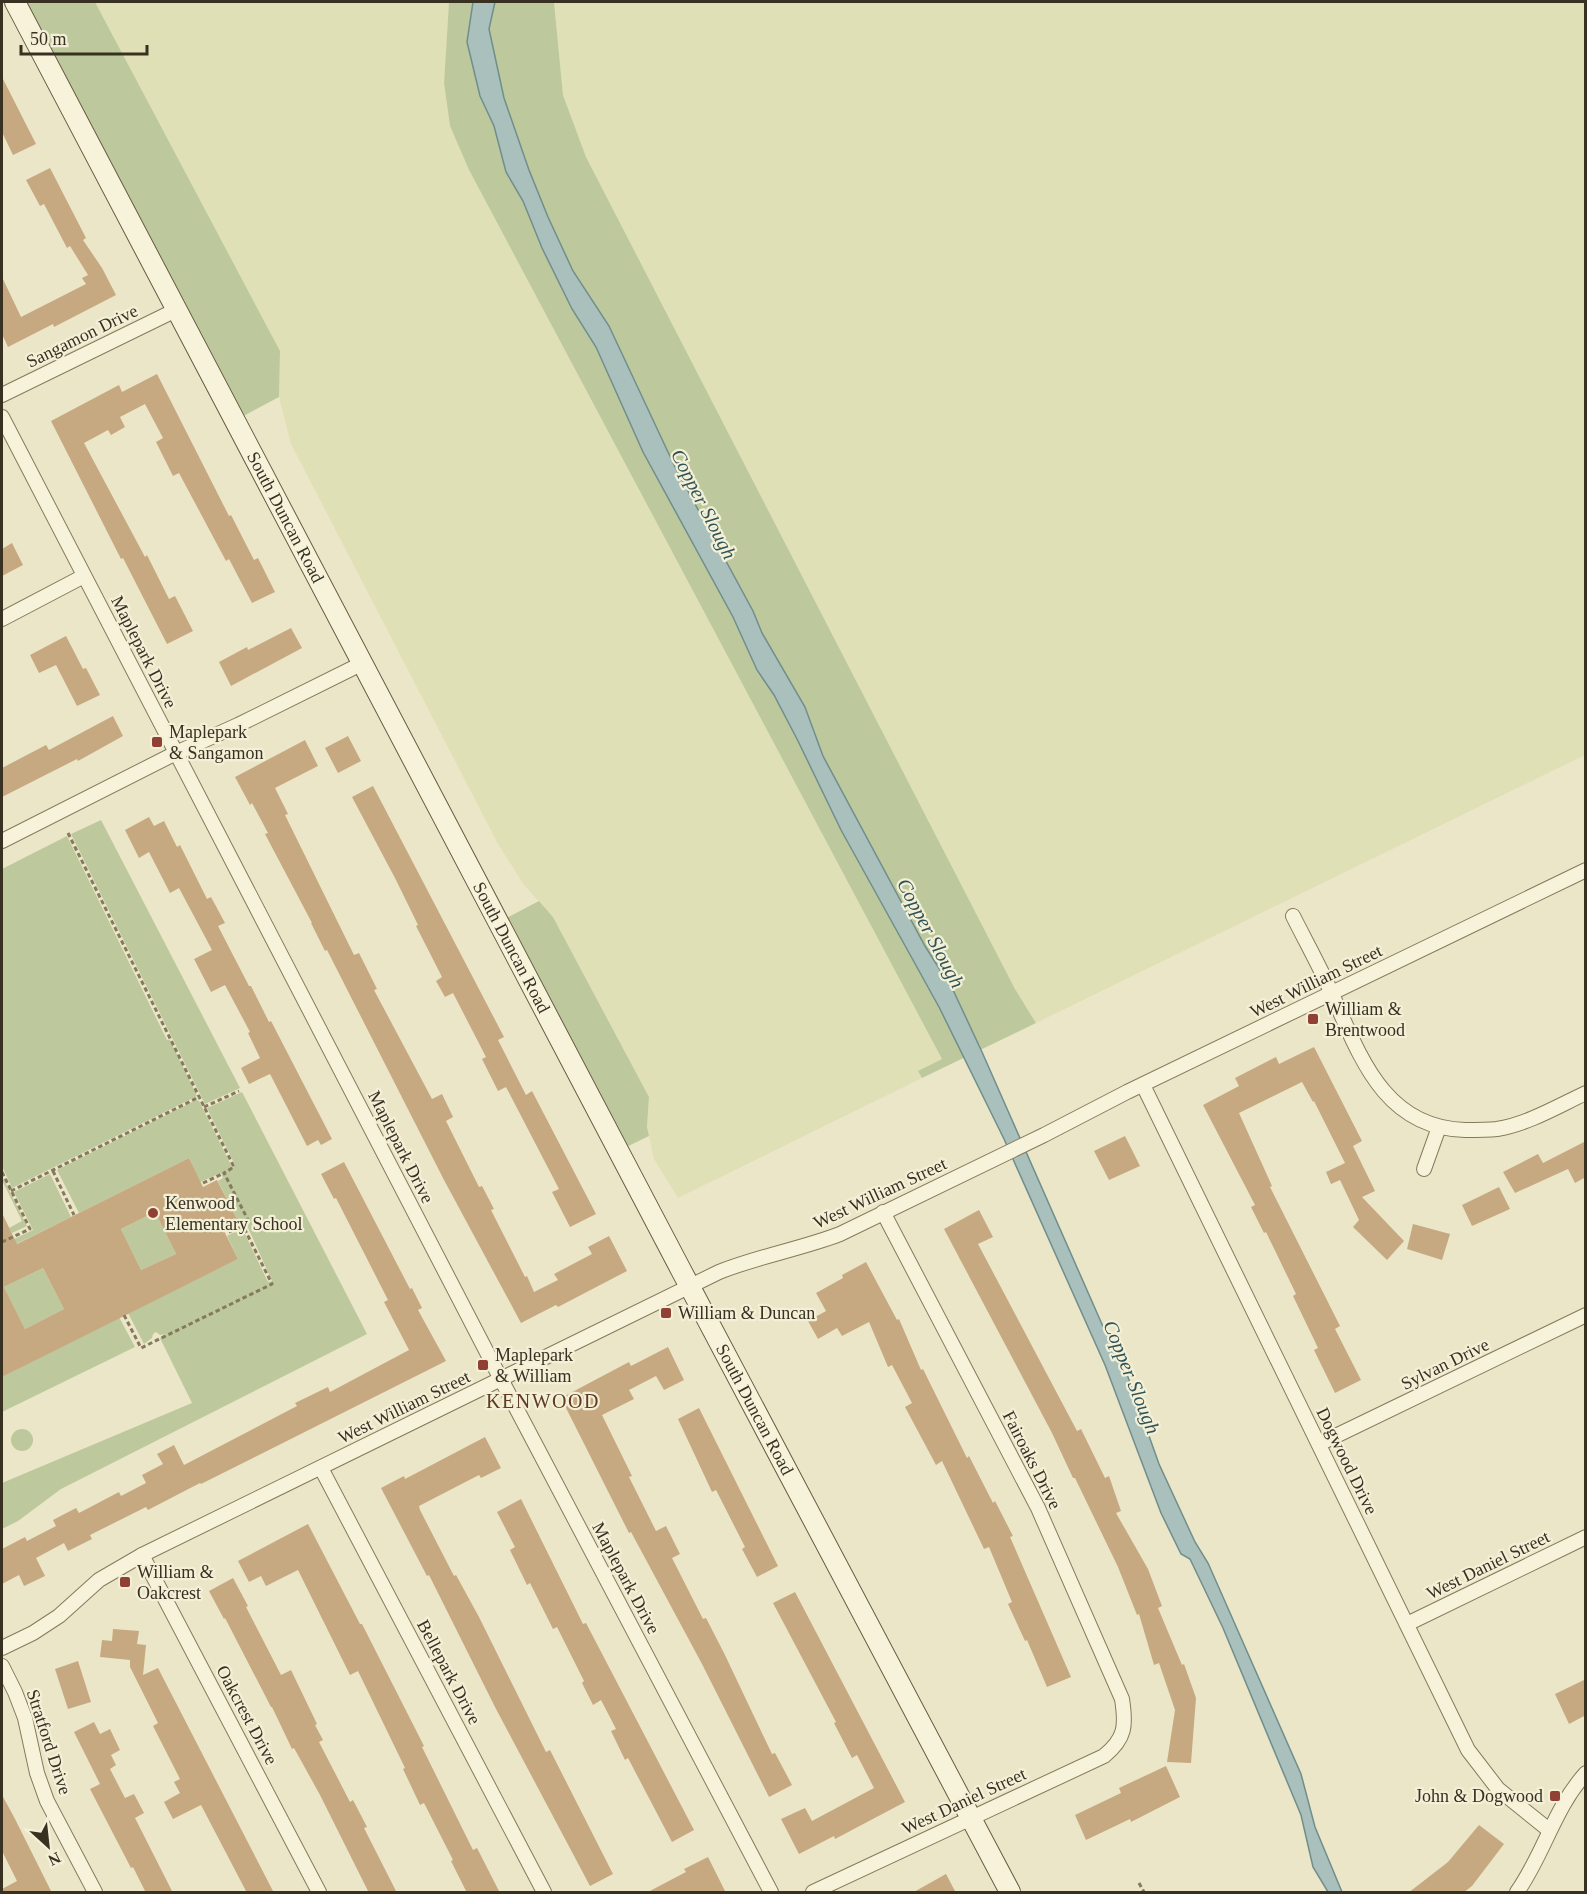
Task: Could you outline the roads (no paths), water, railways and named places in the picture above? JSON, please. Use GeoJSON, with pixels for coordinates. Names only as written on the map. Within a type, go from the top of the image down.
{"type":"FeatureCollection","features":[{"type":"Feature","properties":{"kind":"main road","name":"South Duncan Road"},"geometry":{"type":"LineString","coordinates":[[15,2],[1010,1893]]}},
{"type":"Feature","properties":{"kind":"street","name":"Sangamon Drive"},"geometry":{"type":"LineString","coordinates":[[2,395],[178,309]]}},
{"type":"Feature","properties":{"kind":"street","name":"Maplepark Drive"},"geometry":{"type":"LineString","coordinates":[[2,417],[501,1379],[771,1893]]}},
{"type":"Feature","properties":{"kind":"street"},"geometry":{"type":"LineString","coordinates":[[2,619],[84,576]]}},
{"type":"Feature","properties":{"kind":"street"},"geometry":{"type":"LineString","coordinates":[[2,841],[176,753],[363,663]]}},
{"type":"Feature","properties":{"kind":"street","name":"West William Street"},"geometry":{"type":"LineString","coordinates":[[2,1648],[33,1633],[59,1616],[99,1580],[142,1555],[736,1265],[811,1245],[840,1234],[1586,870]]}},
{"type":"Feature","properties":{"kind":"street"},"geometry":{"type":"LineString","coordinates":[[1293,916],[1361,1058],[1378,1085],[1410,1115],[1426,1124],[1450,1129],[1498,1129],[1523,1122],[1586,1093]]}},
{"type":"Feature","properties":{"kind":"street","name":"Dogwood Drive"},"geometry":{"type":"LineString","coordinates":[[1143,1085],[1468,1750],[1498,1789],[1549,1830]]}},
{"type":"Feature","properties":{"kind":"street"},"geometry":{"type":"LineString","coordinates":[[1424,1169],[1439,1127]]}},
{"type":"Feature","properties":{"kind":"street","name":"Fairoaks Drive"},"geometry":{"type":"LineString","coordinates":[[883,1212],[1038,1508],[1122,1699],[1125,1717],[1123,1733]]}},
{"type":"Feature","properties":{"kind":"street","name":"Sylvan Drive"},"geometry":{"type":"LineString","coordinates":[[1319,1444],[1586,1315]]}},
{"type":"Feature","properties":{"kind":"street","name":"Bellepark Drive"},"geometry":{"type":"LineString","coordinates":[[321,1468],[544,1893]]}},
{"type":"Feature","properties":{"kind":"street","name":"West Daniel Street"},"geometry":{"type":"LineString","coordinates":[[1407,1624],[1586,1537]]}},
{"type":"Feature","properties":{"kind":"street","name":"Oakcrest Drive"},"geometry":{"type":"LineString","coordinates":[[142,1555],[319,1893]]}},
{"type":"Feature","properties":{"kind":"street","name":"Stratford Drive"},"geometry":{"type":"LineString","coordinates":[[2,1666],[25,1718],[37,1773],[47,1801],[95,1893]]}},
{"type":"Feature","properties":{"kind":"street","name":"West Daniel Street"},"geometry":{"type":"LineString","coordinates":[[813,1893],[1104,1756],[1115,1747],[1123,1733]]}},
{"type":"Feature","properties":{"kind":"street"},"geometry":{"type":"LineString","coordinates":[[1517,1893],[1530,1873],[1564,1801],[1586,1773]]}},
{"type":"Feature","properties":{"kind":"water"},"geometry":{"type":"Polygon","coordinates":[[[473,2],[495,2],[489,29],[504,98],[529,170],[573,271],[609,326],[675,467],[753,611],[762,633],[805,707],[823,756],[925,946],[954,992],[982,1052],[1105,1331],[1128,1377],[1159,1464],[1195,1542],[1208,1563],[1301,1774],[1315,1827],[1342,1892],[1328,1892],[1313,1867],[1301,1815],[1223,1628],[1190,1559],[1181,1554],[1161,1513],[1105,1365],[1004,1139],[939,1007],[841,830],[774,695],[757,670],[733,617],[643,452],[596,347],[572,309],[542,248],[523,201],[506,172],[494,126],[480,96],[467,42],[473,2]]]}},
{"type":"Feature","properties":{"kind":"place","name":"Maplepark & Sangamon"},"geometry":{"type":"Point","coordinates":[157,742]}},
{"type":"Feature","properties":{"kind":"place","name":"William & Brentwood"},"geometry":{"type":"Point","coordinates":[1313,1019]}},
{"type":"Feature","properties":{"kind":"place","name":"Kenwood Elementary School"},"geometry":{"type":"Point","coordinates":[153,1213]}},
{"type":"Feature","properties":{"kind":"place","name":"William & Duncan"},"geometry":{"type":"Point","coordinates":[666,1313]}},
{"type":"Feature","properties":{"kind":"place","name":"Maplepark & William"},"geometry":{"type":"Point","coordinates":[483,1365]}},
{"type":"Feature","properties":{"kind":"place","name":"William & Oakcrest"},"geometry":{"type":"Point","coordinates":[125,1582]}},
{"type":"Feature","properties":{"kind":"place","name":"John & Dogwood"},"geometry":{"type":"Point","coordinates":[1555,1796]}},
{"type":"Feature","properties":{"kind":"district","name":"KENWOOD"},"geometry":{"type":"Point","coordinates":[543,1401]}},
{"type":"Feature","properties":{"kind":"water label","name":"Copper Slough"},"geometry":{"type":"Point","coordinates":[704,504]}},
{"type":"Feature","properties":{"kind":"water label","name":"Copper Slough"},"geometry":{"type":"Point","coordinates":[931,933]}},
{"type":"Feature","properties":{"kind":"water label","name":"Copper Slough"},"geometry":{"type":"Point","coordinates":[1132,1377]}}]}
